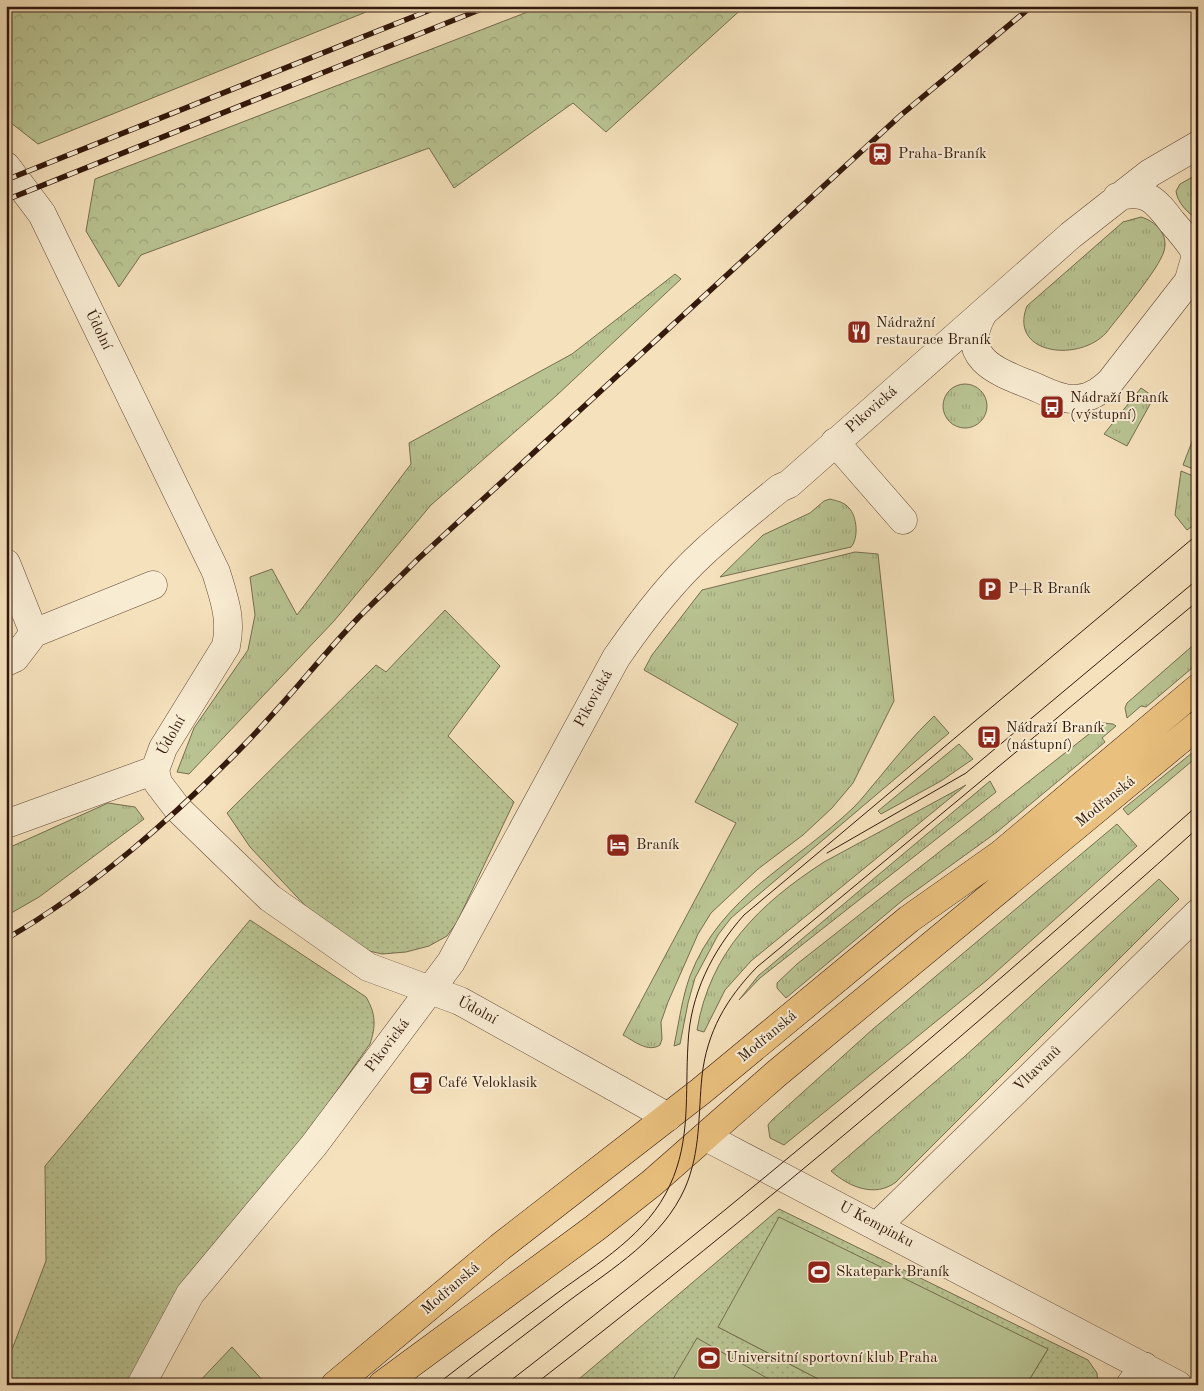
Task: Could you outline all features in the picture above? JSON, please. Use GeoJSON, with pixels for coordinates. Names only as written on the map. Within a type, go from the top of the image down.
{"type":"FeatureCollection","features":[{"type":"Feature","properties":{"kind":"main road","name":"Modřanská"},"geometry":{"type":"LineString","coordinates":[[336,1385],[500,1247],[668,1117],[921,910],[1001,854],[1198,688]]}},
{"type":"Feature","properties":{"kind":"main road","name":"Modřanská"},"geometry":{"type":"LineString","coordinates":[[382,1385],[595,1228],[706,1137],[958,922],[1113,797],[1198,725]]}},
{"type":"Feature","properties":{"kind":"main road"},"geometry":{"type":"LineString","coordinates":[[668,1117],[706,1137]]}},
{"type":"Feature","properties":{"kind":"street","name":"Pikovická"},"geometry":{"type":"LineString","coordinates":[[141,1385],[190,1294],[314,1145],[451,962],[616,658],[638,626],[703,553],[780,488],[789,484],[1071,235],[1150,173],[1198,145]]}},
{"type":"Feature","properties":{"kind":"street","name":"Údolní"},"geometry":{"type":"LineString","coordinates":[[6,166],[42,214],[216,572],[228,613],[229,629],[226,646],[163,748],[155,770],[158,782],[177,808],[270,898],[368,967],[460,1001],[668,1117]]}},
{"type":"Feature","properties":{"kind":"street"},"geometry":{"type":"LineString","coordinates":[[983,313],[976,329],[975,343],[980,357],[992,368],[1058,396],[1071,399],[1087,397],[1100,392],[1110,382],[1193,276],[1195,259],[1194,250],[1157,203],[1143,195],[1134,194],[1117,198]]}},
{"type":"Feature","properties":{"kind":"street"},"geometry":{"type":"LineString","coordinates":[[780,488],[804,447],[855,402],[898,387]]}},
{"type":"Feature","properties":{"kind":"street"},"geometry":{"type":"LineString","coordinates":[[835,442],[903,520]]}},
{"type":"Feature","properties":{"kind":"street"},"geometry":{"type":"LineString","coordinates":[[6,563],[34,633]]}},
{"type":"Feature","properties":{"kind":"street"},"geometry":{"type":"LineString","coordinates":[[6,662],[15,658],[34,633],[152,586]]}},
{"type":"Feature","properties":{"kind":"street"},"geometry":{"type":"LineString","coordinates":[[6,824],[155,770]]}},
{"type":"Feature","properties":{"kind":"street","name":"Vltavanů"},"geometry":{"type":"LineString","coordinates":[[877,1226],[1198,913]]}},
{"type":"Feature","properties":{"kind":"street","name":"U Kempinku"},"geometry":{"type":"LineString","coordinates":[[706,1137],[877,1226],[1137,1375],[1178,1385]]}},
{"type":"Feature","properties":{"kind":"green space"},"geometry":{"type":"Polygon","coordinates":[[[6,6],[381,6],[38,144],[6,119],[6,6]]]}},
{"type":"Feature","properties":{"kind":"green space"},"geometry":{"type":"Polygon","coordinates":[[[543,6],[745,6],[606,132],[573,103],[454,188],[429,148],[141,255],[119,287],[86,231],[95,179],[543,6]]]}},
{"type":"Feature","properties":{"kind":"green space"},"geometry":{"type":"Polygon","coordinates":[[[1198,174],[1198,219],[1184,207],[1178,199],[1176,191],[1180,184],[1198,174]]]}},
{"type":"Feature","properties":{"kind":"green space"},"geometry":{"type":"Polygon","coordinates":[[[1141,217],[1160,229],[1164,239],[1164,251],[1155,269],[1106,333],[1094,342],[1079,348],[1049,349],[1036,344],[1027,335],[1024,322],[1027,306],[1123,222],[1141,217]]]}},
{"type":"Feature","properties":{"kind":"green space"},"geometry":{"type":"Polygon","coordinates":[[[675,274],[681,279],[556,396],[431,505],[334,621],[189,774],[177,772],[194,728],[248,650],[255,615],[250,577],[272,569],[297,615],[411,464],[409,443],[572,354],[675,274]]]}},
{"type":"Feature","properties":{"kind":"green space"},"geometry":{"type":"Polygon","coordinates":[[[969,384],[981,390],[986,397],[986,415],[981,422],[974,427],[961,428],[953,425],[946,418],[943,402],[946,394],[953,387],[969,384]]]}},
{"type":"Feature","properties":{"kind":"green space"},"geometry":{"type":"Polygon","coordinates":[[[1141,388],[1154,397],[1127,446],[1104,434],[1141,388]]]}},
{"type":"Feature","properties":{"kind":"green space"},"geometry":{"type":"Polygon","coordinates":[[[1198,426],[1198,471],[1183,465],[1198,426]]]}},
{"type":"Feature","properties":{"kind":"green space"},"geometry":{"type":"Polygon","coordinates":[[[1181,471],[1198,478],[1198,522],[1187,530],[1175,515],[1181,471]]]}},
{"type":"Feature","properties":{"kind":"green space"},"geometry":{"type":"Polygon","coordinates":[[[830,499],[845,504],[854,516],[856,533],[851,547],[720,577],[763,535],[810,513],[824,501],[830,499]]]}},
{"type":"Feature","properties":{"kind":"green space"},"geometry":{"type":"Polygon","coordinates":[[[855,552],[878,554],[894,701],[853,783],[832,808],[803,835],[758,869],[711,913],[698,934],[668,1002],[661,1022],[662,1039],[660,1045],[651,1048],[641,1045],[623,1035],[736,823],[695,802],[738,724],[644,670],[652,655],[702,590],[855,552]]]}},
{"type":"Feature","properties":{"kind":"green space"},"geometry":{"type":"Polygon","coordinates":[[[445,610],[500,666],[448,736],[514,802],[457,922],[447,936],[429,946],[406,952],[382,954],[365,950],[328,930],[250,847],[227,813],[376,665],[386,672],[445,610]]]}},
{"type":"Feature","properties":{"kind":"green space"},"geometry":{"type":"Polygon","coordinates":[[[1198,641],[1198,663],[1146,707],[1141,706],[1127,718],[1125,708],[1127,703],[1198,641]]]}},
{"type":"Feature","properties":{"kind":"green space"},"geometry":{"type":"Polygon","coordinates":[[[934,716],[949,733],[731,918],[718,935],[695,978],[680,1044],[674,1046],[690,976],[704,948],[721,923],[762,882],[832,827],[854,807],[934,716]]]}},
{"type":"Feature","properties":{"kind":"green space"},"geometry":{"type":"Polygon","coordinates":[[[1103,723],[1116,726],[1102,738],[1105,742],[997,832],[903,900],[786,998],[777,988],[777,983],[797,964],[1103,723]]]}},
{"type":"Feature","properties":{"kind":"green space"},"geometry":{"type":"Polygon","coordinates":[[[959,744],[973,759],[941,781],[881,814],[878,811],[959,744]]]}},
{"type":"Feature","properties":{"kind":"green space"},"geometry":{"type":"Polygon","coordinates":[[[1198,748],[1198,756],[1128,815],[1123,809],[1198,748]]]}},
{"type":"Feature","properties":{"kind":"green space"},"geometry":{"type":"Polygon","coordinates":[[[990,781],[996,792],[760,978],[739,1000],[758,976],[990,781]]]}},
{"type":"Feature","properties":{"kind":"green space"},"geometry":{"type":"Polygon","coordinates":[[[966,785],[751,961],[725,990],[704,1032],[697,1030],[713,977],[741,933],[759,913],[800,878],[824,862],[966,785]]]}},
{"type":"Feature","properties":{"kind":"green space"},"geometry":{"type":"Polygon","coordinates":[[[108,803],[135,807],[144,819],[39,897],[6,916],[6,849],[108,803]]]}},
{"type":"Feature","properties":{"kind":"green space"},"geometry":{"type":"Polygon","coordinates":[[[1117,824],[1137,846],[987,980],[784,1145],[770,1138],[768,1125],[772,1120],[873,1029],[1117,824]]]}},
{"type":"Feature","properties":{"kind":"green space"},"geometry":{"type":"Polygon","coordinates":[[[1159,879],[1179,899],[896,1182],[888,1187],[871,1190],[854,1186],[831,1171],[964,1057],[1159,879]]]}},
{"type":"Feature","properties":{"kind":"green space"},"geometry":{"type":"Polygon","coordinates":[[[250,920],[366,997],[372,1009],[374,1020],[370,1044],[129,1385],[6,1385],[6,1365],[46,1261],[45,1166],[250,920]]]}},
{"type":"Feature","properties":{"kind":"green space"},"geometry":{"type":"Polygon","coordinates":[[[779,1209],[1088,1360],[1097,1373],[1098,1385],[1026,1385],[1048,1349],[718,1327],[830,1385],[572,1385],[779,1209]]]}},
{"type":"Feature","properties":{"kind":"green space","name":"Skatepark Braník"},"geometry":{"type":"Polygon","coordinates":[[[779,1217],[1048,1349],[1026,1385],[830,1385],[718,1327],[779,1217]]]}},
{"type":"Feature","properties":{"kind":"green space","name":"Universitní sportovní klub Praha"},"geometry":{"type":"Polygon","coordinates":[[[697,1338],[779,1385],[684,1385],[673,1379],[697,1338]]]}},
{"type":"Feature","properties":{"kind":"green space"},"geometry":{"type":"Polygon","coordinates":[[[232,1347],[267,1385],[196,1385],[232,1347]]]}},
{"type":"Feature","properties":{"kind":"tram line"},"geometry":{"type":"LineString","coordinates":[[436,1385],[605,1259],[635,1233],[661,1202],[677,1168],[684,1134],[688,1044],[693,1008],[698,991],[713,959],[722,943],[744,915],[1198,534]]}},
{"type":"Feature","properties":{"kind":"tram line"},"geometry":{"type":"LineString","coordinates":[[827,853],[966,773],[1198,579]]}},
{"type":"Feature","properties":{"kind":"tram line"},"geometry":{"type":"LineString","coordinates":[[459,1385],[635,1251],[664,1222],[676,1206],[685,1188],[694,1160],[702,1076],[708,1045],[727,1004],[757,967],[1198,601]]}},
{"type":"Feature","properties":{"kind":"tram line"},"geometry":{"type":"LineString","coordinates":[[505,1385],[770,1173],[942,1028],[1198,805]]}},
{"type":"Feature","properties":{"kind":"tram line"},"geometry":{"type":"LineString","coordinates":[[534,1385],[788,1182],[1036,972],[1198,828]]}},
{"type":"Feature","properties":{"kind":"railway"},"geometry":{"type":"LineString","coordinates":[[6,180],[440,6]]}},
{"type":"Feature","properties":{"kind":"railway"},"geometry":{"type":"LineString","coordinates":[[6,200],[489,6]]}},
{"type":"Feature","properties":{"kind":"railway"},"geometry":{"type":"LineString","coordinates":[[6,939],[71,897],[161,825],[245,744],[330,648],[418,559],[901,115],[1032,6]]}},
{"type":"Feature","properties":{"kind":"place","name":"Praha-Braník"},"geometry":{"type":"Point","coordinates":[880,154]}},
{"type":"Feature","properties":{"kind":"place","name":"Nádražní restaurace Braník"},"geometry":{"type":"Point","coordinates":[859,332]}},
{"type":"Feature","properties":{"kind":"place","name":"Nádraží Braník (výstupní)"},"geometry":{"type":"Point","coordinates":[1052,407]}},
{"type":"Feature","properties":{"kind":"place","name":"P+R Braník"},"geometry":{"type":"Point","coordinates":[990,589]}},
{"type":"Feature","properties":{"kind":"place","name":"Nádraží Braník (nástupní)"},"geometry":{"type":"Point","coordinates":[989,737]}},
{"type":"Feature","properties":{"kind":"place","name":"Braník"},"geometry":{"type":"Point","coordinates":[618,845]}},
{"type":"Feature","properties":{"kind":"place","name":"Café Veloklasik"},"geometry":{"type":"Point","coordinates":[421,1083]}},
{"type":"Feature","properties":{"kind":"place","name":"Skatepark Braník"},"geometry":{"type":"Point","coordinates":[819,1272]}},
{"type":"Feature","properties":{"kind":"place","name":"Universitní sportovní klub Praha"},"geometry":{"type":"Point","coordinates":[709,1358]}}]}
